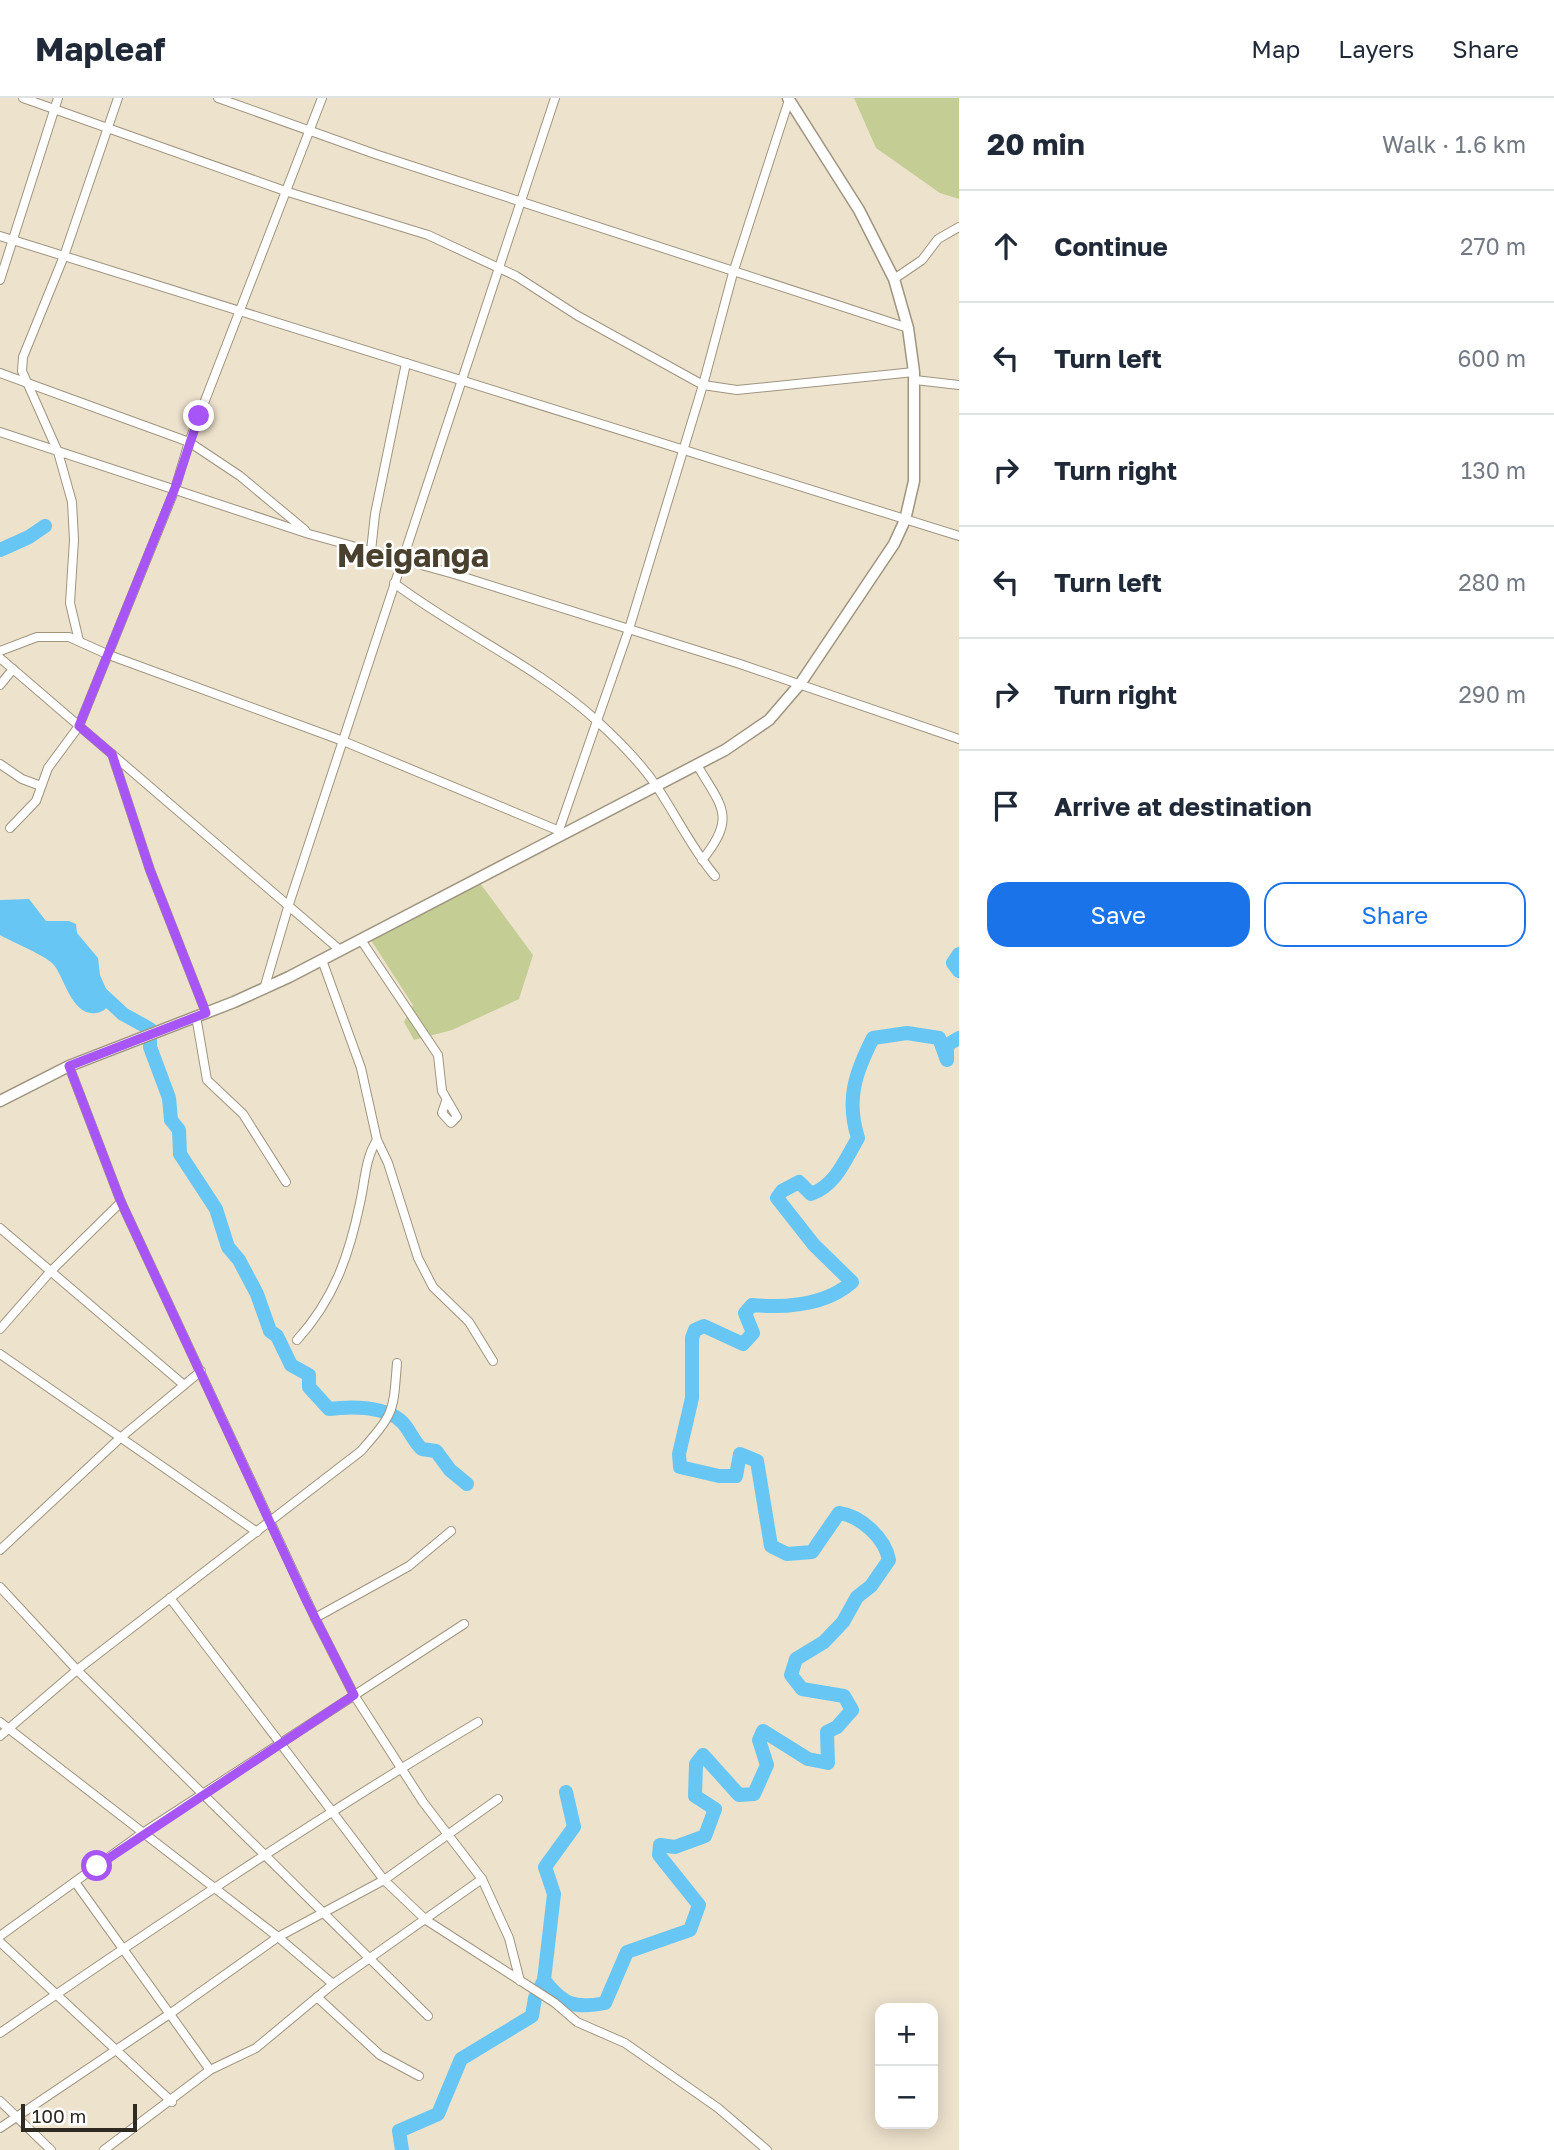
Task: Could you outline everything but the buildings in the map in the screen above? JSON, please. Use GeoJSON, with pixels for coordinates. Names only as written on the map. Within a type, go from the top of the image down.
{"type":"FeatureCollection","features":[{"type":"Feature","properties":{"kind":"street"},"geometry":{"type":"LineString","coordinates":[[23,98],[288,192],[428,235],[499,267],[578,316],[703,385],[737,390],[914,376],[959,385]]}},
{"type":"Feature","properties":{"kind":"street"},"geometry":{"type":"LineString","coordinates":[[0,280],[58,98]]}},
{"type":"Feature","properties":{"kind":"street"},"geometry":{"type":"LineString","coordinates":[[79,641],[70,603],[74,540],[72,502],[58,452],[24,381],[23,357],[65,256],[118,98]]}},
{"type":"Feature","properties":{"kind":"street"},"geometry":{"type":"LineString","coordinates":[[218,98],[733,273],[908,328]]}},
{"type":"Feature","properties":{"kind":"street"},"geometry":{"type":"LineString","coordinates":[[10,828],[31,808],[48,768],[79,726],[175,488],[189,442],[288,192],[322,98]]}},
{"type":"Feature","properties":{"kind":"street"},"geometry":{"type":"LineString","coordinates":[[264,989],[289,904],[555,98]]}},
{"type":"Feature","properties":{"kind":"street"},"geometry":{"type":"LineString","coordinates":[[562,832],[595,720],[629,629],[703,385],[733,273],[789,99]]}},
{"type":"Feature","properties":{"kind":"street"},"geometry":{"type":"LineString","coordinates":[[0,1101],[69,1066],[264,989],[562,832],[657,786],[739,742],[769,720],[800,684],[884,560],[905,520],[914,481],[914,376],[908,328],[894,279],[859,210],[789,99]]}},
{"type":"Feature","properties":{"kind":"street"},"geometry":{"type":"LineString","coordinates":[[894,279],[922,260],[938,239],[959,227]]}},
{"type":"Feature","properties":{"kind":"street"},"geometry":{"type":"LineString","coordinates":[[0,236],[959,536]]}},
{"type":"Feature","properties":{"kind":"street"},"geometry":{"type":"LineString","coordinates":[[371,551],[377,502],[406,363]]}},
{"type":"Feature","properties":{"kind":"street"},"geometry":{"type":"LineString","coordinates":[[0,373],[189,442],[230,469],[310,534]]}},
{"type":"Feature","properties":{"kind":"street"},"geometry":{"type":"LineString","coordinates":[[0,432],[310,534],[402,559],[629,629],[800,684],[959,740]]}},
{"type":"Feature","properties":{"kind":"street"},"geometry":{"type":"LineString","coordinates":[[394,583],[451,624],[528,668],[595,720],[657,786],[702,860],[715,876]]}},
{"type":"Feature","properties":{"kind":"street"},"geometry":{"type":"LineString","coordinates":[[0,651],[37,637],[69,637],[108,655],[343,741],[562,832]]}},
{"type":"Feature","properties":{"kind":"street"},"geometry":{"type":"LineString","coordinates":[[0,658],[340,950]]}},
{"type":"Feature","properties":{"kind":"street"},"geometry":{"type":"LineString","coordinates":[[0,685],[13,669]]}},
{"type":"Feature","properties":{"kind":"street"},"geometry":{"type":"LineString","coordinates":[[112,754],[201,1014],[207,1080],[243,1114],[286,1182]]}},
{"type":"Feature","properties":{"kind":"street"},"geometry":{"type":"LineString","coordinates":[[0,764],[22,779],[41,786]]}},
{"type":"Feature","properties":{"kind":"street"},"geometry":{"type":"LineString","coordinates":[[697,765],[716,796],[723,818],[721,834],[702,860]]}},
{"type":"Feature","properties":{"kind":"street"},"geometry":{"type":"LineString","coordinates":[[361,940],[438,1055],[442,1068],[442,1091],[446,1101]]}},
{"type":"Feature","properties":{"kind":"street"},"geometry":{"type":"LineString","coordinates":[[322,960],[363,1076],[377,1140],[429,1280],[469,1322],[493,1361]]}},
{"type":"Feature","properties":{"kind":"street"},"geometry":{"type":"LineString","coordinates":[[69,1066],[121,1202],[315,1618],[354,1695],[448,1836],[482,1879],[509,1938],[521,1981]]}},
{"type":"Feature","properties":{"kind":"street"},"geometry":{"type":"LineString","coordinates":[[297,1340],[322,1309],[341,1275],[351,1246],[369,1157],[377,1140]]}},
{"type":"Feature","properties":{"kind":"street"},"geometry":{"type":"LineString","coordinates":[[0,1329],[50,1272],[121,1202]]}},
{"type":"Feature","properties":{"kind":"street"},"geometry":{"type":"LineString","coordinates":[[0,1228],[184,1385]]}},
{"type":"Feature","properties":{"kind":"street"},"geometry":{"type":"LineString","coordinates":[[0,1354],[119,1439],[257,1532]]}},
{"type":"Feature","properties":{"kind":"street"},"geometry":{"type":"LineString","coordinates":[[0,1736],[77,1670],[361,1451],[385,1425],[395,1401],[397,1363]]}},
{"type":"Feature","properties":{"kind":"street"},"geometry":{"type":"LineString","coordinates":[[0,1550],[119,1439],[201,1371]]}},
{"type":"Feature","properties":{"kind":"street"},"geometry":{"type":"LineString","coordinates":[[315,1618],[409,1566],[451,1531]]}},
{"type":"Feature","properties":{"kind":"street"},"geometry":{"type":"LineString","coordinates":[[0,1587],[77,1670],[263,1857],[323,1912],[369,1961],[428,2017]]}},
{"type":"Feature","properties":{"kind":"street"},"geometry":{"type":"LineString","coordinates":[[170,1598],[384,1880],[426,1920],[544,1996],[577,2022],[625,2043],[718,2108],[767,2150]]}},
{"type":"Feature","properties":{"kind":"street"},"geometry":{"type":"LineString","coordinates":[[0,1936],[141,1834],[464,1624]]}},
{"type":"Feature","properties":{"kind":"street"},"geometry":{"type":"LineString","coordinates":[[0,1722],[141,1834],[278,1937],[333,1984]]}},
{"type":"Feature","properties":{"kind":"street"},"geometry":{"type":"LineString","coordinates":[[0,2033],[122,1948],[331,1811],[478,1722]]}},
{"type":"Feature","properties":{"kind":"street"},"geometry":{"type":"LineString","coordinates":[[0,2128],[278,1937],[384,1880],[498,1799]]}},
{"type":"Feature","properties":{"kind":"street"},"geometry":{"type":"LineString","coordinates":[[104,2150],[172,2102],[210,2070],[256,2048],[333,1984],[482,1879]]}},
{"type":"Feature","properties":{"kind":"street"},"geometry":{"type":"LineString","coordinates":[[75,1882],[210,2070]]}},
{"type":"Feature","properties":{"kind":"street"},"geometry":{"type":"LineString","coordinates":[[0,1942],[172,2102]]}},
{"type":"Feature","properties":{"kind":"street"},"geometry":{"type":"LineString","coordinates":[[317,1997],[380,2055],[419,2076]]}},
{"type":"Feature","properties":{"kind":"street"},"geometry":{"type":"LineString","coordinates":[[0,2101],[51,2150]]}},
{"type":"Feature","properties":{"kind":"green space"},"geometry":{"type":"Polygon","coordinates":[[[854,98],[959,98],[959,199],[940,193],[876,148],[854,98]]]}},
{"type":"Feature","properties":{"kind":"green space"},"geometry":{"type":"Polygon","coordinates":[[[474,875],[533,955],[519,999],[452,1030],[414,1040],[404,1022],[413,1005],[365,931],[474,875]]]}},
{"type":"Feature","properties":{"kind":"water"},"geometry":{"type":"Polygon","coordinates":[[[29,899],[46,921],[69,921],[76,924],[77,933],[98,958],[100,975],[110,998],[104,1010],[96,1013],[81,1009],[50,961],[0,935],[0,900],[29,899]]]}},
{"type":"Feature","properties":{"kind":"waterway"},"geometry":{"type":"LineString","coordinates":[[0,550],[29,537],[45,526]]}},
{"type":"Feature","properties":{"kind":"waterway"},"geometry":{"type":"LineString","coordinates":[[959,954],[953,963],[959,971]]}},
{"type":"Feature","properties":{"kind":"waterway"},"geometry":{"type":"LineString","coordinates":[[97,990],[123,1014],[150,1029],[150,1047],[169,1098],[171,1120],[179,1130],[180,1154],[216,1209],[228,1247],[239,1260],[257,1294],[270,1331],[277,1336],[291,1365],[309,1375],[309,1387],[329,1409],[368,1408],[395,1417],[405,1425],[422,1449],[436,1451],[450,1470],[467,1484]]}},
{"type":"Feature","properties":{"kind":"waterway"},"geometry":{"type":"LineString","coordinates":[[566,1792],[574,1827],[545,1867],[554,1894],[544,1980],[564,2000],[577,2005],[594,2005],[605,2003],[627,1952],[690,1930],[699,1905],[659,1855],[660,1845],[675,1847],[705,1836],[715,1809],[695,1796],[696,1764],[703,1755],[739,1795],[754,1794],[767,1765],[759,1740],[763,1731],[808,1759],[828,1763],[827,1732],[837,1727],[852,1710],[844,1696],[802,1689],[791,1675],[796,1659],[824,1642],[843,1622],[857,1597],[871,1586],[889,1560],[887,1552],[871,1529],[856,1519],[839,1513],[812,1552],[787,1554],[771,1546],[757,1461],[740,1454],[736,1476],[719,1476],[680,1467],[679,1454],[692,1398],[692,1338],[695,1330],[704,1326],[743,1344],[753,1333],[745,1313],[752,1305],[805,1304],[830,1296],[852,1282],[814,1245],[777,1198],[782,1191],[799,1182],[811,1194],[820,1190],[844,1163],[858,1138],[854,1124],[854,1087],[861,1063],[873,1038],[907,1033],[939,1038],[947,1060],[947,1045],[959,1038]]}},
{"type":"Feature","properties":{"kind":"waterway"},"geometry":{"type":"LineString","coordinates":[[402,2150],[399,2131],[438,2114],[461,2059],[532,2016],[535,1998],[544,1980]]}},
{"type":"Feature","properties":{"kind":"district","name":"Meiganga"},"geometry":{"type":"Point","coordinates":[413,555]}},
{"type":"Feature","properties":{"kind":"route"},"geometry":{"type":"LineString","coordinates":[[97,1866],[141,1834],[354,1695],[306,1600],[246,1465],[121,1202],[69,1066],[206,1013],[150,870],[112,754],[79,726],[175,488],[199,416]]}}]}
